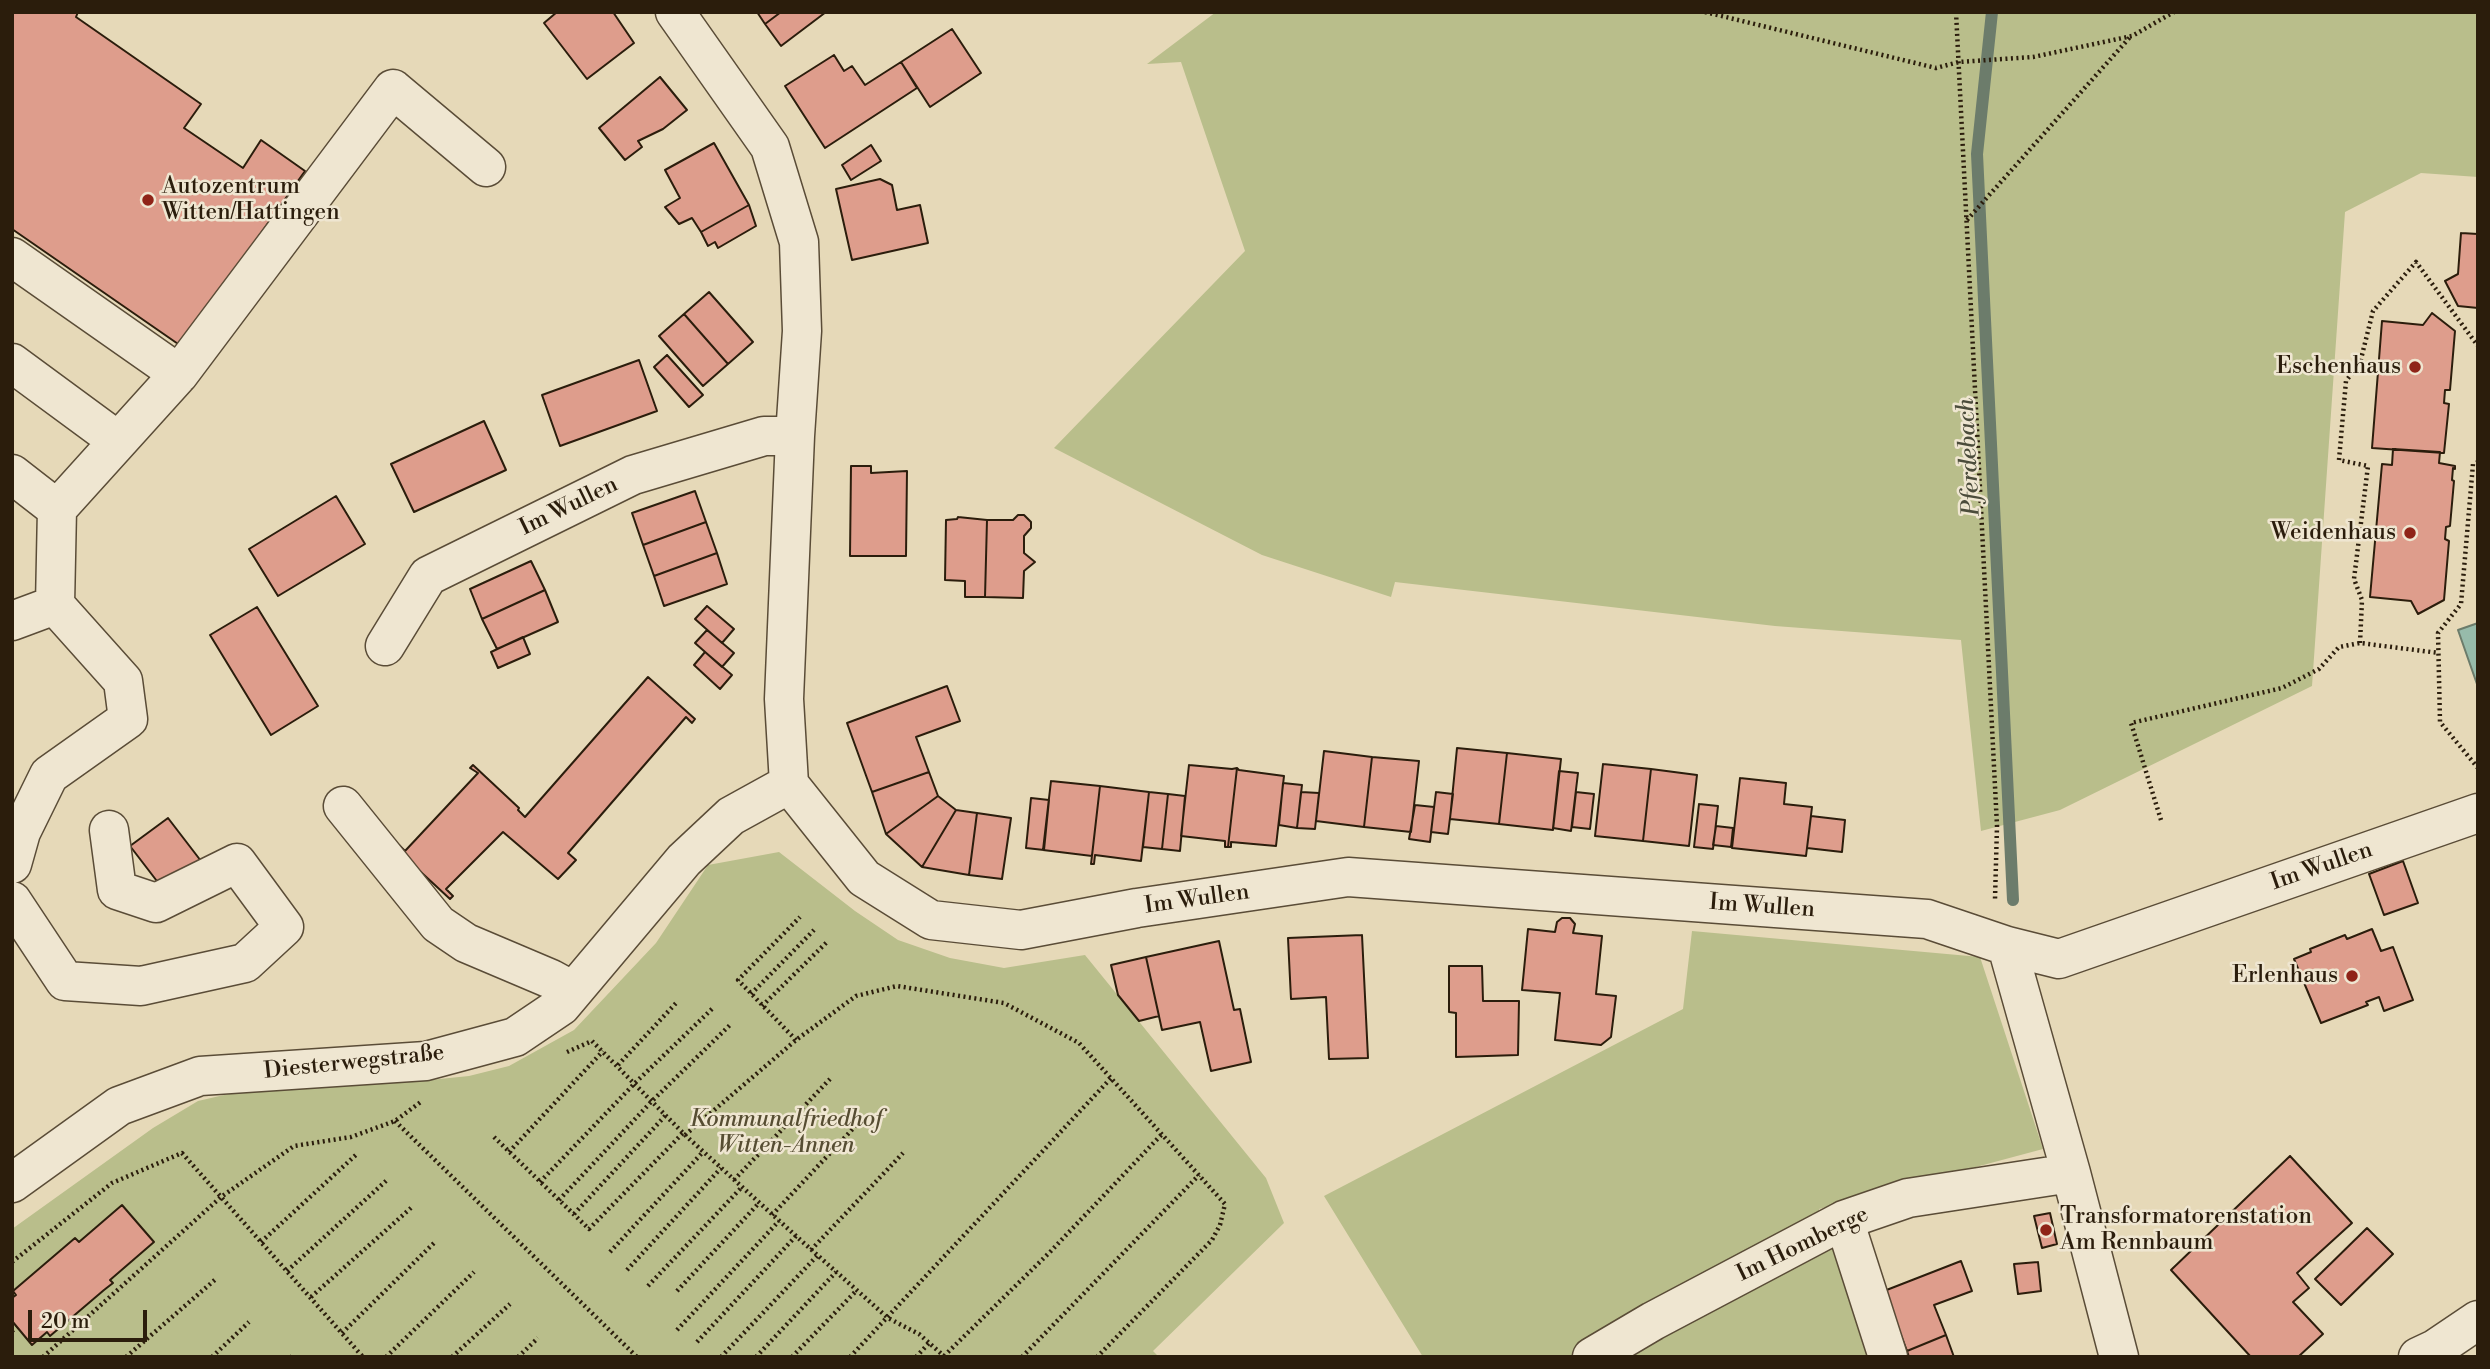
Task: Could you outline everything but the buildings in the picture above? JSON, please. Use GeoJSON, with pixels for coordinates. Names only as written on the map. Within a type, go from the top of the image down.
{"type":"FeatureCollection","features":[{"type":"Feature","properties":{"kind":"street"},"geometry":{"type":"LineString","coordinates":[[675,12],[770,147],[799,242],[802,331],[784,699],[789,784]]}},
{"type":"Feature","properties":{"kind":"street"},"geometry":{"type":"LineString","coordinates":[[12,864],[21,832],[49,775],[128,719],[123,681],[55,605],[57,509],[179,374],[393,89],[486,167]]}},
{"type":"Feature","properties":{"kind":"street"},"geometry":{"type":"LineString","coordinates":[[12,257],[179,374]]}},
{"type":"Feature","properties":{"kind":"street"},"geometry":{"type":"LineString","coordinates":[[12,362],[118,441]]}},
{"type":"Feature","properties":{"kind":"street","name":"Im Wullen"},"geometry":{"type":"LineString","coordinates":[[385,646],[428,576],[634,475],[764,436],[795,436]]}},
{"type":"Feature","properties":{"kind":"street"},"geometry":{"type":"LineString","coordinates":[[12,474],[57,509]]}},
{"type":"Feature","properties":{"kind":"street"},"geometry":{"type":"LineString","coordinates":[[12,621],[55,605]]}},
{"type":"Feature","properties":{"kind":"street","name":"Im Wullen"},"geometry":{"type":"LineString","coordinates":[[789,784],[864,878],[931,920],[1021,930],[1137,908],[1348,877],[1927,919],[2007,946],[2059,958],[2478,813]]}},
{"type":"Feature","properties":{"kind":"street","name":"Diesterwegstraße"},"geometry":{"type":"LineString","coordinates":[[12,1183],[119,1106],[200,1076],[426,1061],[515,1037],[567,999],[684,860],[731,816],[789,784]]}},
{"type":"Feature","properties":{"kind":"street"},"geometry":{"type":"LineString","coordinates":[[343,806],[438,924],[466,943],[551,979],[567,999]]}},
{"type":"Feature","properties":{"kind":"street"},"geometry":{"type":"LineString","coordinates":[[12,901],[65,981],[141,986],[245,963],[284,927],[237,863],[156,903],[117,890],[108,830]]}},
{"type":"Feature","properties":{"kind":"street"},"geometry":{"type":"LineString","coordinates":[[2007,946],[2119,1357]]}},
{"type":"Feature","properties":{"kind":"street","name":"Im Homberge"},"geometry":{"type":"LineString","coordinates":[[1592,1357],[1653,1321],[1844,1220],[1908,1198],[2071,1173]]}},
{"type":"Feature","properties":{"kind":"street"},"geometry":{"type":"LineString","coordinates":[[1844,1220],[1888,1357]]}},
{"type":"Feature","properties":{"kind":"street"},"geometry":{"type":"LineString","coordinates":[[2418,1357],[2435,1349],[2478,1320]]}},
{"type":"Feature","properties":{"kind":"path"},"geometry":{"type":"LineString","coordinates":[[1705,12],[1936,68],[1959,62],[2033,57],[2132,36],[2174,12]]}},
{"type":"Feature","properties":{"kind":"path"},"geometry":{"type":"LineString","coordinates":[[1956,12],[1997,827],[1995,898],[2007,946]]}},
{"type":"Feature","properties":{"kind":"path"},"geometry":{"type":"LineString","coordinates":[[1967,221],[2132,36]]}},
{"type":"Feature","properties":{"kind":"path"},"geometry":{"type":"LineString","coordinates":[[2360,643],[2361,600],[2354,579],[2368,466],[2339,460],[2346,382],[2361,362],[2373,311],[2416,262],[2478,346]]}},
{"type":"Feature","properties":{"kind":"path"},"geometry":{"type":"LineString","coordinates":[[2478,462],[2473,464],[2460,604],[2438,633],[2440,722],[2478,768]]}},
{"type":"Feature","properties":{"kind":"path"},"geometry":{"type":"LineString","coordinates":[[2161,820],[2130,723],[2282,688],[2319,669],[2339,647],[2360,643],[2439,653]]}},
{"type":"Feature","properties":{"kind":"path"},"geometry":{"type":"LineString","coordinates":[[796,1040],[738,981],[800,917]]}},
{"type":"Feature","properties":{"kind":"path"},"geometry":{"type":"LineString","coordinates":[[751,994],[814,930]]}},
{"type":"Feature","properties":{"kind":"path"},"geometry":{"type":"LineString","coordinates":[[762,1006],[827,942]]}},
{"type":"Feature","properties":{"kind":"path"},"geometry":{"type":"LineString","coordinates":[[494,1137],[589,1229],[684,1134],[796,1040],[856,996],[897,986],[1004,1003],[1079,1043],[1225,1204],[1220,1225],[1212,1240],[1097,1357]]}},
{"type":"Feature","properties":{"kind":"path"},"geometry":{"type":"LineString","coordinates":[[567,999],[592,1041],[703,1152],[888,1318],[919,1334],[945,1357],[1163,1133]]}},
{"type":"Feature","properties":{"kind":"path"},"geometry":{"type":"LineString","coordinates":[[618,1065],[677,1001]]}},
{"type":"Feature","properties":{"kind":"path"},"geometry":{"type":"LineString","coordinates":[[540,1182],[713,1007]]}},
{"type":"Feature","properties":{"kind":"path"},"geometry":{"type":"LineString","coordinates":[[559,1200],[652,1101],[730,1024]]}},
{"type":"Feature","properties":{"kind":"path"},"geometry":{"type":"LineString","coordinates":[[555,1058],[592,1041]]}},
{"type":"Feature","properties":{"kind":"path"},"geometry":{"type":"LineString","coordinates":[[509,1152],[603,1051]]}},
{"type":"Feature","properties":{"kind":"path"},"geometry":{"type":"LineString","coordinates":[[850,1357],[1112,1077]]}},
{"type":"Feature","properties":{"kind":"path"},"geometry":{"type":"LineString","coordinates":[[734,1180],[830,1079]]}},
{"type":"Feature","properties":{"kind":"path"},"geometry":{"type":"LineString","coordinates":[[43,1357],[221,1197],[294,1146],[351,1137],[395,1121],[427,1097]]}},
{"type":"Feature","properties":{"kind":"path"},"geometry":{"type":"LineString","coordinates":[[574,1214],[666,1115]]}},
{"type":"Feature","properties":{"kind":"path"},"geometry":{"type":"LineString","coordinates":[[772,1215],[863,1118]]}},
{"type":"Feature","properties":{"kind":"path"},"geometry":{"type":"LineString","coordinates":[[395,1121],[637,1357]]}},
{"type":"Feature","properties":{"kind":"path"},"geometry":{"type":"LineString","coordinates":[[610,1252],[703,1152]]}},
{"type":"Feature","properties":{"kind":"path"},"geometry":{"type":"LineString","coordinates":[[12,1262],[112,1183],[182,1153],[363,1357]]}},
{"type":"Feature","properties":{"kind":"path"},"geometry":{"type":"LineString","coordinates":[[261,1242],[358,1153]]}},
{"type":"Feature","properties":{"kind":"path"},"geometry":{"type":"LineString","coordinates":[[811,1250],[903,1153]]}},
{"type":"Feature","properties":{"kind":"path"},"geometry":{"type":"LineString","coordinates":[[627,1270],[722,1168]]}},
{"type":"Feature","properties":{"kind":"path"},"geometry":{"type":"LineString","coordinates":[[1022,1357],[1199,1175]]}},
{"type":"Feature","properties":{"kind":"path"},"geometry":{"type":"LineString","coordinates":[[287,1271],[387,1180]]}},
{"type":"Feature","properties":{"kind":"path"},"geometry":{"type":"LineString","coordinates":[[648,1286],[742,1187]]}},
{"type":"Feature","properties":{"kind":"path"},"geometry":{"type":"LineString","coordinates":[[677,1292],[759,1203]]}},
{"type":"Feature","properties":{"kind":"path"},"geometry":{"type":"LineString","coordinates":[[310,1297],[412,1207]]}},
{"type":"Feature","properties":{"kind":"path"},"geometry":{"type":"LineString","coordinates":[[677,1330],[779,1221]]}},
{"type":"Feature","properties":{"kind":"path"},"geometry":{"type":"LineString","coordinates":[[697,1342],[796,1236]]}},
{"type":"Feature","properties":{"kind":"path"},"geometry":{"type":"LineString","coordinates":[[342,1333],[436,1241]]}},
{"type":"Feature","properties":{"kind":"path"},"geometry":{"type":"LineString","coordinates":[[721,1357],[818,1256]]}},
{"type":"Feature","properties":{"kind":"path"},"geometry":{"type":"LineString","coordinates":[[386,1357],[474,1272]]}},
{"type":"Feature","properties":{"kind":"path"},"geometry":{"type":"LineString","coordinates":[[756,1357],[836,1272]]}},
{"type":"Feature","properties":{"kind":"path"},"geometry":{"type":"LineString","coordinates":[[127,1357],[217,1278]]}},
{"type":"Feature","properties":{"kind":"path"},"geometry":{"type":"LineString","coordinates":[[792,1357],[856,1290]]}},
{"type":"Feature","properties":{"kind":"path"},"geometry":{"type":"LineString","coordinates":[[452,1357],[510,1304]]}},
{"type":"Feature","properties":{"kind":"path"},"geometry":{"type":"LineString","coordinates":[[212,1357],[249,1322]]}},
{"type":"Feature","properties":{"kind":"path"},"geometry":{"type":"LineString","coordinates":[[518,1357],[538,1338]]}},
{"type":"Feature","properties":{"kind":"path"},"geometry":{"type":"LineString","coordinates":[[916,1357],[929,1343]]}},
{"type":"Feature","properties":{"kind":"green space"},"geometry":{"type":"Polygon","coordinates":[[[1216,12],[2478,12],[2478,177],[2421,173],[2345,212],[2312,686],[2060,810],[1981,831],[1961,640],[1775,626],[1395,582],[1391,597],[1262,555],[1054,448],[1245,251],[1181,62],[1147,64],[1216,12]]]}},
{"type":"Feature","properties":{"kind":"green space","name":"Kommunalfriedhof Witten-Annen"},"geometry":{"type":"Polygon","coordinates":[[[779,852],[855,911],[898,940],[950,958],[1004,968],[1085,955],[1266,1178],[1284,1223],[1153,1351],[1159,1357],[12,1357],[12,1229],[153,1128],[198,1101],[261,1088],[410,1082],[469,1076],[509,1066],[574,1030],[656,943],[708,865],[779,852]]]}},
{"type":"Feature","properties":{"kind":"green space"},"geometry":{"type":"Polygon","coordinates":[[[1692,931],[1980,957],[2043,1149],[1819,1209],[1871,1357],[1423,1357],[1324,1196],[1683,1009],[1692,931]]]}},
{"type":"Feature","properties":{"kind":"shaded area"},"geometry":{"type":"Polygon","coordinates":[[[2478,623],[2478,687],[2458,630],[2478,623]]]}},
{"type":"Feature","properties":{"kind":"waterway","name":"Pferdebach"},"geometry":{"type":"LineString","coordinates":[[1992,12],[1977,154],[2013,900]]}},
{"type":"Feature","properties":{"kind":"place","name":"Autozentrum Witten/Hattingen"},"geometry":{"type":"Point","coordinates":[148,200]}},
{"type":"Feature","properties":{"kind":"place","name":"Eschenhaus"},"geometry":{"type":"Point","coordinates":[2415,367]}},
{"type":"Feature","properties":{"kind":"place","name":"Weidenhaus"},"geometry":{"type":"Point","coordinates":[2410,533]}},
{"type":"Feature","properties":{"kind":"place","name":"Erlenhaus"},"geometry":{"type":"Point","coordinates":[2352,976]}},
{"type":"Feature","properties":{"kind":"place","name":"Transformatorenstation Am Rennbaum"},"geometry":{"type":"Point","coordinates":[2046,1230]}}]}
